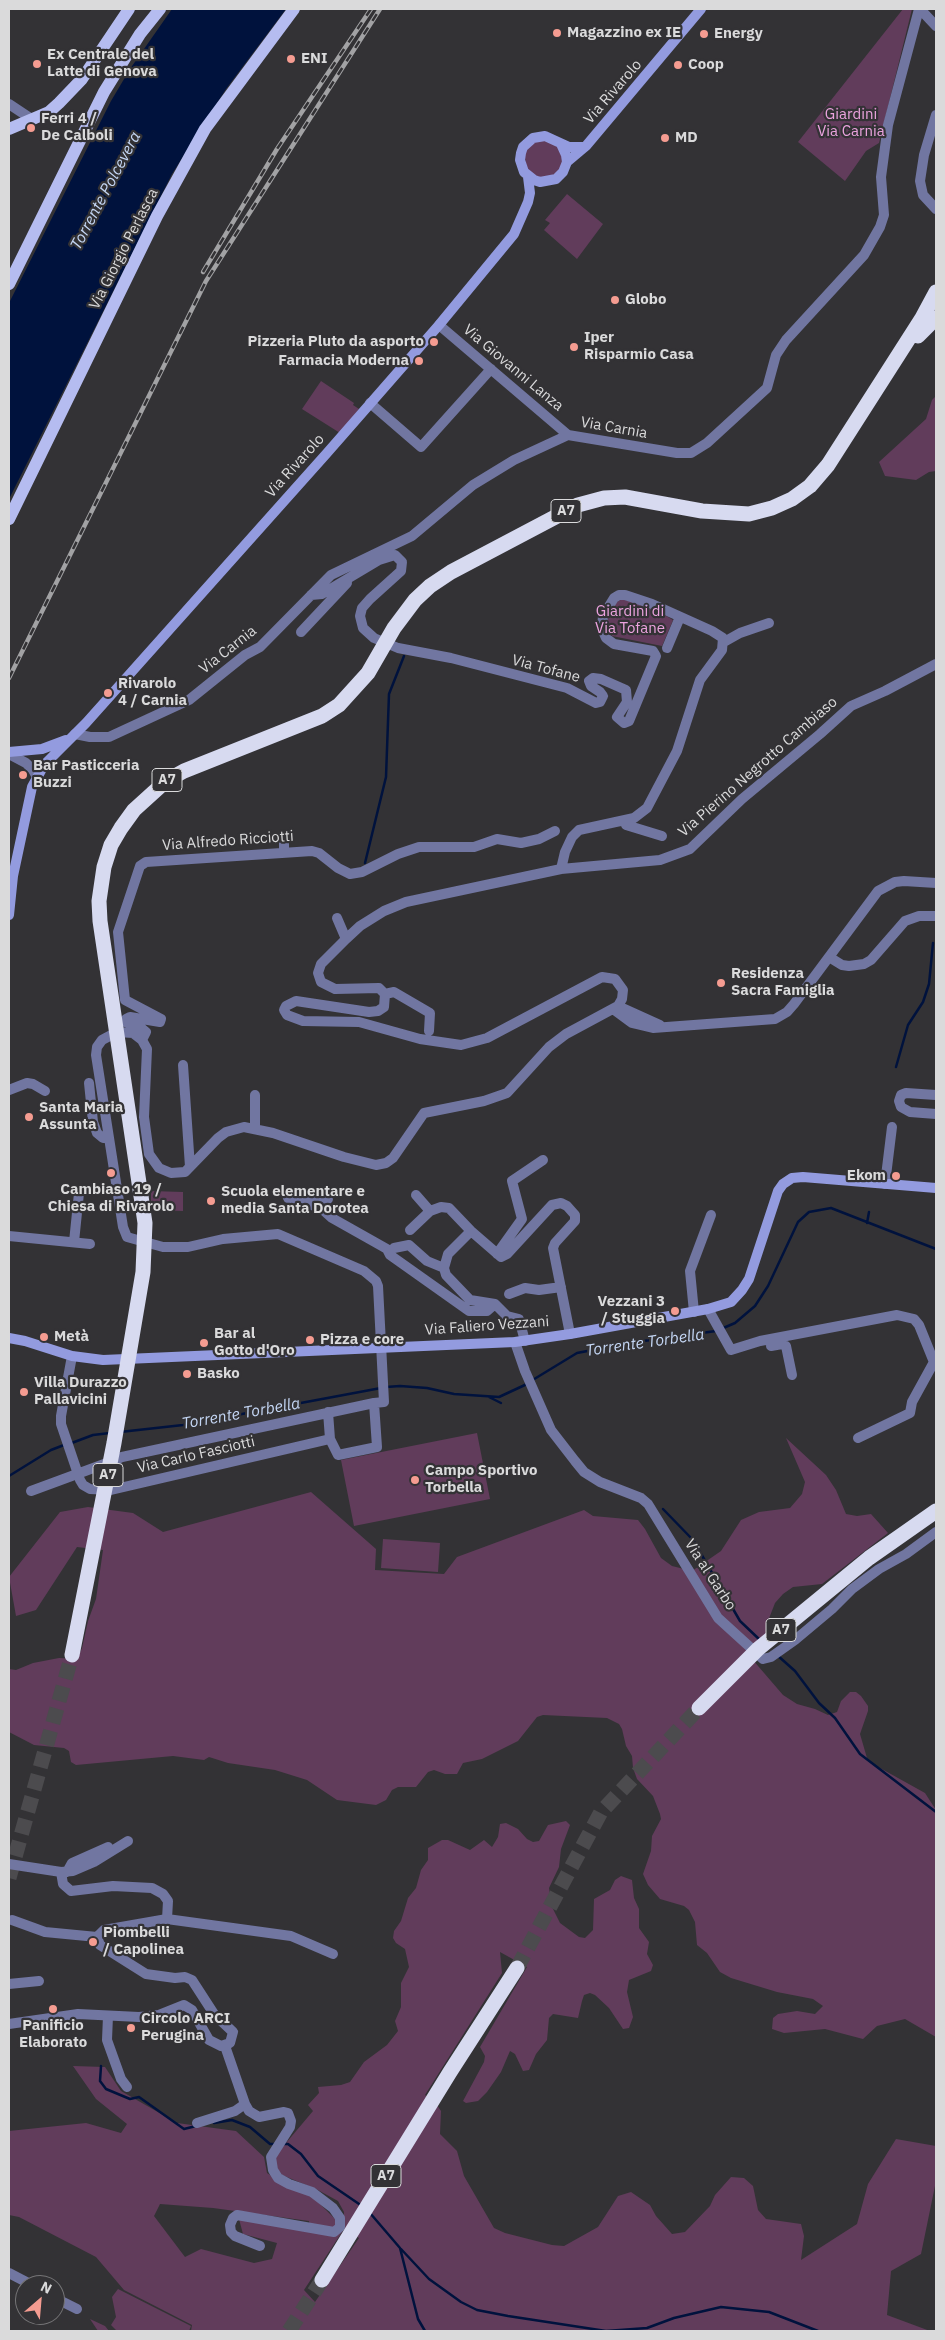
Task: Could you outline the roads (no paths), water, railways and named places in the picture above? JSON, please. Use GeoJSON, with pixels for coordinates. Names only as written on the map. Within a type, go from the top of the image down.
{"type":"FeatureCollection","features":[{"type":"Feature","properties":{"kind":"highway","name":"A7"},"geometry":{"type":"LineString","coordinates":[[72,1655],[135,1332],[143,1272],[145,1223],[100,922],[99,901],[104,867],[111,845],[134,810],[166,781],[184,771],[322,716],[339,705],[356,689],[379,656],[394,628],[415,600],[451,572],[578,505],[604,498],[625,497],[702,511],[750,514],[772,508],[792,499],[810,486],[828,465],[887,374],[936,292]]}},
{"type":"Feature","properties":{"kind":"highway","name":"A7"},"geometry":{"type":"LineString","coordinates":[[887,374],[936,318]]}},
{"type":"Feature","properties":{"kind":"highway","name":"A7"},"geometry":{"type":"LineString","coordinates":[[699,1708],[758,1649],[869,1558],[936,1511]]}},
{"type":"Feature","properties":{"kind":"highway","name":"A7"},"geometry":{"type":"LineString","coordinates":[[322,2280],[450,2072],[517,1968]]}},
{"type":"Feature","properties":{"kind":"main road"},"geometry":{"type":"LineString","coordinates":[[9,129],[49,112],[82,80],[129,9]]}},
{"type":"Feature","properties":{"kind":"main road"},"geometry":{"type":"LineString","coordinates":[[9,284],[104,92],[140,34],[160,9]]}},
{"type":"Feature","properties":{"kind":"main road","name":"Via Giorgio Perlasca"},"geometry":{"type":"LineString","coordinates":[[9,519],[157,216],[205,129],[294,9]]}},
{"type":"Feature","properties":{"kind":"main road","name":"Via Rivarolo"},"geometry":{"type":"LineString","coordinates":[[528,202],[546,182],[560,176],[566,162],[583,147],[640,84],[701,9]]}},
{"type":"Feature","properties":{"kind":"main road","name":"Via Rivarolo"},"geometry":{"type":"LineString","coordinates":[[9,915],[11,881],[32,787],[44,766],[370,403],[514,234],[530,193],[528,177],[521,166],[520,160],[524,147],[528,142],[539,136],[545,136],[569,147],[583,147]]}},
{"type":"Feature","properties":{"kind":"main road"},"geometry":{"type":"LineString","coordinates":[[561,144],[566,155],[566,162]]}},
{"type":"Feature","properties":{"kind":"main road"},"geometry":{"type":"LineString","coordinates":[[528,177],[540,182],[546,182]]}},
{"type":"Feature","properties":{"kind":"main road","name":"Via Rivarolo"},"geometry":{"type":"LineString","coordinates":[[12,753],[42,749],[72,737]]}},
{"type":"Feature","properties":{"kind":"main road","name":"Via Faliero Vezzani"},"geometry":{"type":"LineString","coordinates":[[9,1338],[25,1341],[72,1356],[103,1360],[520,1342],[570,1334],[694,1312],[731,1302],[749,1279],[778,1191],[787,1180],[803,1177],[936,1188]]}},
{"type":"Feature","properties":{"kind":"street","name":"Via Carnia"},"geometry":{"type":"LineString","coordinates":[[920,9],[936,26]]}},
{"type":"Feature","properties":{"kind":"street","name":"Via Carnia"},"geometry":{"type":"LineString","coordinates":[[72,737],[109,737],[189,700],[245,655],[260,647],[331,575],[412,536],[473,486],[514,460],[568,435],[677,453],[691,453],[707,443],[767,388],[776,355],[786,340],[864,255],[883,220],[881,177],[888,125],[920,9]]}},
{"type":"Feature","properties":{"kind":"street"},"geometry":{"type":"LineString","coordinates":[[9,104],[33,120]]}},
{"type":"Feature","properties":{"kind":"street"},"geometry":{"type":"LineString","coordinates":[[936,115],[924,154],[920,181],[923,195],[936,209]]}},
{"type":"Feature","properties":{"kind":"street","name":"Via Giovanni Lanza"},"geometry":{"type":"LineString","coordinates":[[438,325],[568,435]]}},
{"type":"Feature","properties":{"kind":"street"},"geometry":{"type":"LineString","coordinates":[[370,403],[422,447],[490,369]]}},
{"type":"Feature","properties":{"kind":"street","name":"Via Tofane"},"geometry":{"type":"LineString","coordinates":[[311,595],[322,594],[390,555],[397,556],[402,562],[401,572],[370,599],[361,612],[360,620],[363,628],[381,642],[398,648],[451,658],[567,688],[596,703],[600,702],[603,696],[591,686],[589,681],[593,678],[601,679],[626,690],[627,702],[618,717],[624,723],[629,721],[656,656],[649,650],[614,644],[609,641],[602,629],[606,610],[616,596],[625,595],[652,604],[718,634],[724,642]]}},
{"type":"Feature","properties":{"kind":"street","name":"Via Tofane"},"geometry":{"type":"LineString","coordinates":[[302,632],[354,574]]}},
{"type":"Feature","properties":{"kind":"street"},"geometry":{"type":"LineString","coordinates":[[667,648],[680,617]]}},
{"type":"Feature","properties":{"kind":"street"},"geometry":{"type":"LineString","coordinates":[[561,869],[564,852],[574,834],[579,830],[634,818],[647,808],[677,751],[700,680],[720,654],[724,642],[740,633],[770,623]]}},
{"type":"Feature","properties":{"kind":"street","name":"Via Pierino Negrotto Cambiaso"},"geometry":{"type":"LineString","coordinates":[[385,994],[377,988],[334,989],[325,986],[321,982],[318,973],[321,964],[346,939],[360,926],[384,911],[406,902],[561,869],[660,860],[690,849],[742,799],[851,706],[885,692],[936,664]]}},
{"type":"Feature","properties":{"kind":"street"},"geometry":{"type":"LineString","coordinates":[[12,753],[26,763],[37,777]]}},
{"type":"Feature","properties":{"kind":"street"},"geometry":{"type":"LineString","coordinates":[[626,825],[662,836]]}},
{"type":"Feature","properties":{"kind":"street","name":"Via Alfredo Ricciotti"},"geometry":{"type":"LineString","coordinates":[[142,1040],[146,1032],[139,1026],[125,1022],[126,1019],[130,1017],[160,1022],[161,1019],[125,1000],[118,932],[140,866],[146,862],[312,851],[319,853],[338,868],[350,874],[362,872],[398,854],[419,847],[474,848],[497,839],[521,843],[539,839],[556,831]]}},
{"type":"Feature","properties":{"kind":"street"},"geometry":{"type":"LineString","coordinates":[[284,838],[284,852]]}},
{"type":"Feature","properties":{"kind":"street"},"geometry":{"type":"LineString","coordinates":[[615,1008],[666,1027],[775,1019],[794,1004],[878,891],[895,882],[936,883]]}},
{"type":"Feature","properties":{"kind":"street"},"geometry":{"type":"LineString","coordinates":[[829,957],[849,966],[864,964],[871,960],[906,921],[919,916],[936,916]]}},
{"type":"Feature","properties":{"kind":"street"},"geometry":{"type":"LineString","coordinates":[[338,918],[346,939]]}},
{"type":"Feature","properties":{"kind":"street"},"geometry":{"type":"LineString","coordinates":[[31,1491],[75,1471],[117,1459],[328,1412],[384,1402],[378,1286],[376,1281],[364,1272],[278,1234],[188,1246],[164,1246],[127,1237],[123,1227],[96,1055],[97,1047],[102,1040],[117,1032],[133,1033],[142,1040],[147,1050],[143,1104],[149,1154],[159,1168],[171,1173],[185,1172],[226,1132],[244,1127],[344,1157],[382,1165],[393,1158],[424,1112],[492,1099],[507,1093],[549,1047],[566,1034],[615,1008],[623,994],[615,979],[602,977],[487,1038],[461,1045],[420,1039],[359,1022],[302,1021],[292,1019],[284,1010],[290,1002],[300,1001],[343,1009],[374,1012],[384,1007],[385,994],[394,992],[430,1013],[429,1031]]}},
{"type":"Feature","properties":{"kind":"street"},"geometry":{"type":"LineString","coordinates":[[183,1065],[190,1167]]}},
{"type":"Feature","properties":{"kind":"street"},"geometry":{"type":"LineString","coordinates":[[9,1090],[27,1083],[33,1084],[45,1091]]}},
{"type":"Feature","properties":{"kind":"street"},"geometry":{"type":"LineString","coordinates":[[90,1083],[97,1133],[103,1138],[109,1138]]}},
{"type":"Feature","properties":{"kind":"street"},"geometry":{"type":"LineString","coordinates":[[936,1095],[906,1092],[901,1095],[899,1101],[901,1107],[910,1112],[936,1114]]}},
{"type":"Feature","properties":{"kind":"street"},"geometry":{"type":"LineString","coordinates":[[255,1095],[255,1129]]}},
{"type":"Feature","properties":{"kind":"street"},"geometry":{"type":"LineString","coordinates":[[886,1184],[892,1127]]}},
{"type":"Feature","properties":{"kind":"street"},"geometry":{"type":"LineString","coordinates":[[498,1254],[522,1219],[512,1181],[543,1160]]}},
{"type":"Feature","properties":{"kind":"street"},"geometry":{"type":"LineString","coordinates":[[74,1242],[79,1193]]}},
{"type":"Feature","properties":{"kind":"street"},"geometry":{"type":"LineString","coordinates":[[328,1199],[288,1195],[288,1198],[321,1208],[332,1218],[387,1249],[390,1255],[469,1310],[487,1310],[495,1304]]}},
{"type":"Feature","properties":{"kind":"street"},"geometry":{"type":"LineString","coordinates":[[416,1195],[430,1211]]}},
{"type":"Feature","properties":{"kind":"street"},"geometry":{"type":"LineString","coordinates":[[409,1245],[413,1233],[430,1211],[446,1206],[471,1232],[504,1257],[552,1205],[561,1203],[568,1206],[575,1215],[575,1221],[553,1245],[570,1334]]}},
{"type":"Feature","properties":{"kind":"street"},"geometry":{"type":"LineString","coordinates":[[694,1312],[690,1271],[711,1215]]}},
{"type":"Feature","properties":{"kind":"street"},"geometry":{"type":"LineString","coordinates":[[471,1232],[451,1250],[444,1268],[446,1275],[470,1300],[495,1304],[507,1316],[519,1320],[520,1342]]}},
{"type":"Feature","properties":{"kind":"street"},"geometry":{"type":"LineString","coordinates":[[9,1236],[90,1244]]}},
{"type":"Feature","properties":{"kind":"street"},"geometry":{"type":"LineString","coordinates":[[409,1245],[426,1262],[444,1268]]}},
{"type":"Feature","properties":{"kind":"street"},"geometry":{"type":"LineString","coordinates":[[394,1248],[409,1245]]}},
{"type":"Feature","properties":{"kind":"street"},"geometry":{"type":"LineString","coordinates":[[510,1294],[525,1288],[538,1290],[561,1287]]}},
{"type":"Feature","properties":{"kind":"street"},"geometry":{"type":"LineString","coordinates":[[708,1309],[731,1350],[760,1341],[897,1315],[914,1319],[919,1325],[934,1362],[912,1402],[910,1413],[858,1438]]}},
{"type":"Feature","properties":{"kind":"street"},"geometry":{"type":"LineString","coordinates":[[760,1341],[762,1345],[768,1346],[784,1344],[792,1375]]}},
{"type":"Feature","properties":{"kind":"street","name":"Via al Garbo"},"geometry":{"type":"LineString","coordinates":[[520,1342],[525,1371],[551,1430],[584,1472],[642,1498],[648,1504],[718,1618],[763,1659],[771,1657],[795,1640],[832,1609],[852,1589],[876,1571],[906,1554],[936,1532]]}},
{"type":"Feature","properties":{"kind":"street","name":"Via Carlo Fasciotti"},"geometry":{"type":"LineString","coordinates":[[72,1356],[61,1416],[63,1430],[75,1471],[83,1485],[90,1489],[111,1490],[330,1440]]}},
{"type":"Feature","properties":{"kind":"street"},"geometry":{"type":"LineString","coordinates":[[328,1412],[330,1440],[338,1455],[377,1447],[374,1403]]}},
{"type":"Feature","properties":{"kind":"street"},"geometry":{"type":"LineString","coordinates":[[111,1490],[117,1459]]}},
{"type":"Feature","properties":{"kind":"street"},"geometry":{"type":"LineString","coordinates":[[9,1864],[64,1872],[94,1862],[128,1841]]}},
{"type":"Feature","properties":{"kind":"street"},"geometry":{"type":"LineString","coordinates":[[108,1847],[69,1865],[64,1872],[63,1884],[71,1891],[113,1886],[152,1888],[162,1894],[168,1901],[167,1919]]}},
{"type":"Feature","properties":{"kind":"street"},"geometry":{"type":"LineString","coordinates":[[97,1937],[104,1930],[167,1919],[291,1936],[333,1954]]}},
{"type":"Feature","properties":{"kind":"street"},"geometry":{"type":"LineString","coordinates":[[12,1920],[45,1932],[97,1937]]}},
{"type":"Feature","properties":{"kind":"street"},"geometry":{"type":"LineString","coordinates":[[9,2024],[78,2014],[139,2017],[159,2015],[186,2006],[192,2010],[209,2040],[218,2046],[225,2046],[231,2041],[233,2032],[214,2014],[194,1982],[185,1977],[175,1978],[146,1974],[100,1945],[97,1937]]}},
{"type":"Feature","properties":{"kind":"street"},"geometry":{"type":"LineString","coordinates":[[9,1984],[39,1980]]}},
{"type":"Feature","properties":{"kind":"street"},"geometry":{"type":"LineString","coordinates":[[108,2016],[107,2040],[121,2079],[127,2087]]}},
{"type":"Feature","properties":{"kind":"street"},"geometry":{"type":"LineString","coordinates":[[225,2046],[244,2104],[249,2111],[259,2117],[284,2112],[288,2113],[291,2121],[290,2127],[272,2157],[273,2170],[278,2178],[312,2192],[333,2208],[340,2218],[340,2227],[334,2232],[238,2215],[233,2218],[230,2225],[231,2232],[235,2236],[260,2246]]}},
{"type":"Feature","properties":{"kind":"street"},"geometry":{"type":"LineString","coordinates":[[197,2123],[235,2112],[244,2104]]}},
{"type":"Feature","properties":{"kind":"street"},"geometry":{"type":"LineString","coordinates":[[65,2303],[77,2309]]}},
{"type":"Feature","properties":{"kind":"water","name":"Torrente Polcevera"},"geometry":{"type":"Polygon","coordinates":[[[172,9],[286,9],[226,89],[172,174],[9,499],[9,303],[111,101],[130,69],[172,9]]]}},
{"type":"Feature","properties":{"kind":"waterway"},"geometry":{"type":"LineString","coordinates":[[365,863],[386,777],[389,694],[404,656]]}},
{"type":"Feature","properties":{"kind":"waterway"},"geometry":{"type":"LineString","coordinates":[[896,1067],[908,1025],[923,1002],[929,984],[933,943]]}},
{"type":"Feature","properties":{"kind":"waterway","name":"Torrente Torbella"},"geometry":{"type":"LineString","coordinates":[[721,1329],[735,1323],[755,1306],[768,1286],[798,1222],[809,1212],[831,1208],[936,1249]]}},
{"type":"Feature","properties":{"kind":"waterway"},"geometry":{"type":"LineString","coordinates":[[867,1223],[869,1212]]}},
{"type":"Feature","properties":{"kind":"waterway","name":"Torrente Torbella"},"geometry":{"type":"LineString","coordinates":[[531,1381],[577,1353],[629,1343],[716,1331]]}},
{"type":"Feature","properties":{"kind":"waterway","name":"Torrente Torbella"},"geometry":{"type":"LineString","coordinates":[[386,1387],[427,1388],[454,1394],[499,1397],[527,1384]]}},
{"type":"Feature","properties":{"kind":"waterway","name":"Torrente Torbella"},"geometry":{"type":"LineString","coordinates":[[120,1432],[183,1425],[381,1388]]}},
{"type":"Feature","properties":{"kind":"waterway","name":"Torrente Torbella"},"geometry":{"type":"LineString","coordinates":[[489,1397],[501,1403]]}},
{"type":"Feature","properties":{"kind":"waterway","name":"Torrente Torbella"},"geometry":{"type":"LineString","coordinates":[[69,1444],[93,1435],[110,1433]]}},
{"type":"Feature","properties":{"kind":"waterway","name":"Torrente Torbella"},"geometry":{"type":"LineString","coordinates":[[9,1476],[51,1450],[64,1445]]}},
{"type":"Feature","properties":{"kind":"waterway"},"geometry":{"type":"LineString","coordinates":[[663,1509],[693,1540],[740,1621],[760,1640]]}},
{"type":"Feature","properties":{"kind":"waterway"},"geometry":{"type":"LineString","coordinates":[[777,1655],[795,1671],[819,1703],[835,1718],[860,1754],[936,1812]]}},
{"type":"Feature","properties":{"kind":"waterway"},"geometry":{"type":"LineString","coordinates":[[101,2066],[100,2081],[106,2089],[130,2099],[139,2097],[184,2129],[196,2126]]}},
{"type":"Feature","properties":{"kind":"waterway"},"geometry":{"type":"LineString","coordinates":[[214,2123],[232,2120],[250,2127],[270,2144],[276,2144]]}},
{"type":"Feature","properties":{"kind":"waterway"},"geometry":{"type":"LineString","coordinates":[[284,2144],[288,2144],[301,2154],[318,2176],[362,2206]]}},
{"type":"Feature","properties":{"kind":"waterway"},"geometry":{"type":"LineString","coordinates":[[370,2213],[400,2248],[418,2319],[425,2331]]}},
{"type":"Feature","properties":{"kind":"waterway"},"geometry":{"type":"LineString","coordinates":[[401,2249],[429,2279],[461,2302],[477,2310],[606,2331],[647,2328],[674,2318],[721,2307],[769,2312],[818,2331]]}},
{"type":"Feature","properties":{"kind":"tunnel"},"geometry":{"type":"LineString","coordinates":[[9,1878],[72,1655]]}},
{"type":"Feature","properties":{"kind":"tunnel"},"geometry":{"type":"LineString","coordinates":[[517,1968],[601,1812],[699,1708]]}},
{"type":"Feature","properties":{"kind":"tunnel"},"geometry":{"type":"LineString","coordinates":[[289,2331],[322,2280]]}},
{"type":"Feature","properties":{"kind":"railway"},"geometry":{"type":"LineString","coordinates":[[203,272],[277,149],[371,9]]}},
{"type":"Feature","properties":{"kind":"railway"},"geometry":{"type":"LineString","coordinates":[[9,678],[206,281],[380,9]]}},
{"type":"Feature","properties":{"kind":"place","name":"Magazzino ex IE"},"geometry":{"type":"Point","coordinates":[557,33]}},
{"type":"Feature","properties":{"kind":"place","name":"Energy"},"geometry":{"type":"Point","coordinates":[704,34]}},
{"type":"Feature","properties":{"kind":"place","name":"ENI"},"geometry":{"type":"Point","coordinates":[291,59]}},
{"type":"Feature","properties":{"kind":"place","name":"Ex Centrale del Latte di Genova"},"geometry":{"type":"Point","coordinates":[37,64]}},
{"type":"Feature","properties":{"kind":"place","name":"Coop"},"geometry":{"type":"Point","coordinates":[678,65]}},
{"type":"Feature","properties":{"kind":"place","name":"Ferri 4 / De Calboli"},"geometry":{"type":"Point","coordinates":[31,128]}},
{"type":"Feature","properties":{"kind":"place","name":"MD"},"geometry":{"type":"Point","coordinates":[665,138]}},
{"type":"Feature","properties":{"kind":"place","name":"Globo"},"geometry":{"type":"Point","coordinates":[615,300]}},
{"type":"Feature","properties":{"kind":"place","name":"Pizzeria Pluto da asporto"},"geometry":{"type":"Point","coordinates":[434,342]}},
{"type":"Feature","properties":{"kind":"place","name":"Iper Risparmio Casa"},"geometry":{"type":"Point","coordinates":[574,347]}},
{"type":"Feature","properties":{"kind":"place","name":"Farmacia Moderna"},"geometry":{"type":"Point","coordinates":[419,361]}},
{"type":"Feature","properties":{"kind":"place","name":"Rivarolo 4 / Carnia"},"geometry":{"type":"Point","coordinates":[108,693]}},
{"type":"Feature","properties":{"kind":"place","name":"Bar Pasticceria Buzzi"},"geometry":{"type":"Point","coordinates":[23,775]}},
{"type":"Feature","properties":{"kind":"place","name":"Residenza Sacra Famiglia"},"geometry":{"type":"Point","coordinates":[721,983]}},
{"type":"Feature","properties":{"kind":"place","name":"Santa Maria Assunta"},"geometry":{"type":"Point","coordinates":[29,1117]}},
{"type":"Feature","properties":{"kind":"place","name":"Cambiaso 19 / Chiesa di Rivarolo"},"geometry":{"type":"Point","coordinates":[111,1173]}},
{"type":"Feature","properties":{"kind":"place","name":"Ekom"},"geometry":{"type":"Point","coordinates":[896,1176]}},
{"type":"Feature","properties":{"kind":"place","name":"Scuola elementare e media Santa Dorotea"},"geometry":{"type":"Point","coordinates":[211,1201]}},
{"type":"Feature","properties":{"kind":"place","name":"Vezzani 3 / Stuggia"},"geometry":{"type":"Point","coordinates":[675,1311]}},
{"type":"Feature","properties":{"kind":"place","name":"Metà"},"geometry":{"type":"Point","coordinates":[44,1337]}},
{"type":"Feature","properties":{"kind":"place","name":"Pizza e core"},"geometry":{"type":"Point","coordinates":[310,1340]}},
{"type":"Feature","properties":{"kind":"place","name":"Bar al Gotto d'Oro"},"geometry":{"type":"Point","coordinates":[204,1343]}},
{"type":"Feature","properties":{"kind":"place","name":"Basko"},"geometry":{"type":"Point","coordinates":[187,1374]}},
{"type":"Feature","properties":{"kind":"place","name":"Villa Durazzo Pallavicini"},"geometry":{"type":"Point","coordinates":[24,1392]}},
{"type":"Feature","properties":{"kind":"place","name":"Campo Sportivo Torbella"},"geometry":{"type":"Point","coordinates":[415,1480]}},
{"type":"Feature","properties":{"kind":"place","name":"Piombelli / Capolinea"},"geometry":{"type":"Point","coordinates":[93,1942]}},
{"type":"Feature","properties":{"kind":"place","name":"Panificio Elaborato"},"geometry":{"type":"Point","coordinates":[53,2009]}},
{"type":"Feature","properties":{"kind":"place","name":"Circolo ARCI Perugina"},"geometry":{"type":"Point","coordinates":[131,2028]}},
{"type":"Feature","properties":{"kind":"park label","name":"Giardini Via Carnia"},"geometry":{"type":"Point","coordinates":[851,124]}},
{"type":"Feature","properties":{"kind":"park label","name":"Giardini di Via Tofane"},"geometry":{"type":"Point","coordinates":[630,620]}}]}
